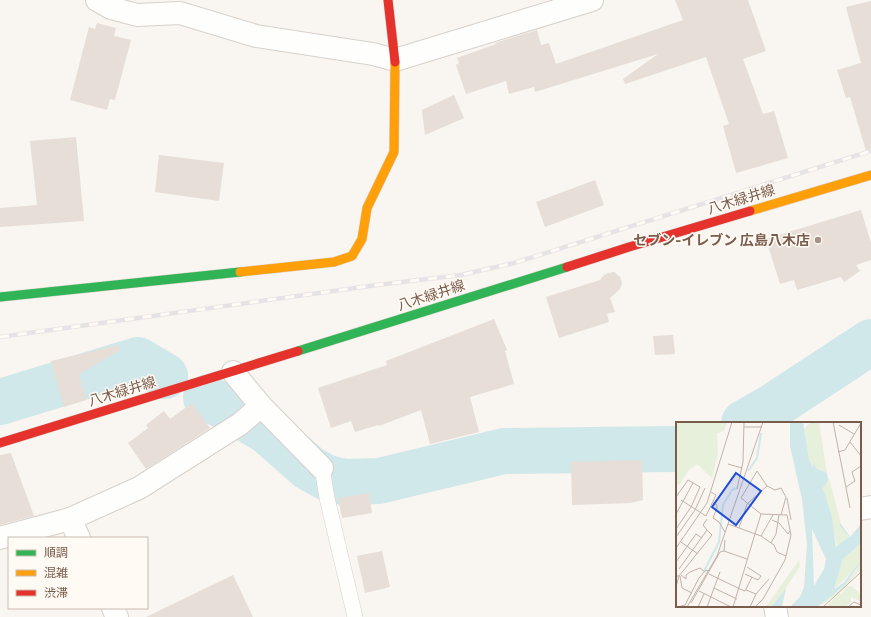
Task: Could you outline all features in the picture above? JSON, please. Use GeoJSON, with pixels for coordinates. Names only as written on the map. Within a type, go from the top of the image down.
{"type":"FeatureCollection","features":[{"type":"Feature","properties":{"kind":"main road"},"geometry":{"type":"LineString","coordinates":[[0,297],[334,262],[352,256],[362,239],[367,208],[394,152],[395,60],[388,0]]}},
{"type":"Feature","properties":{"kind":"main road","name":"八木緑井線"},"geometry":{"type":"LineString","coordinates":[[0,443],[233,372],[629,247],[871,174]]}},
{"type":"Feature","properties":{"kind":"street"},"geometry":{"type":"LineString","coordinates":[[97,0],[112,8],[137,14],[180,13],[256,36],[373,54],[395,60],[592,0]]}},
{"type":"Feature","properties":{"kind":"street"},"geometry":{"type":"LineString","coordinates":[[233,372],[252,414],[324,477]]}},
{"type":"Feature","properties":{"kind":"street"},"geometry":{"type":"LineString","coordinates":[[0,538],[70,519],[139,488],[252,414]]}},
{"type":"Feature","properties":{"kind":"street"},"geometry":{"type":"LineString","coordinates":[[861,509],[871,507]]}},
{"type":"Feature","properties":{"kind":"street"},"geometry":{"type":"LineString","coordinates":[[70,519],[79,537]]}},
{"type":"Feature","properties":{"kind":"street"},"geometry":{"type":"LineString","coordinates":[[775,607],[777,617]]}},
{"type":"Feature","properties":{"kind":"lane"},"geometry":{"type":"LineString","coordinates":[[324,477],[327,498],[355,617]]}},
{"type":"Feature","properties":{"kind":"building"},"geometry":{"type":"Polygon","coordinates":[[[675,0],[748,0],[766,51],[743,59],[763,114],[774,111],[788,158],[736,173],[723,126],[729,124],[706,57],[625,84],[623,79],[658,54],[535,92],[534,87],[509,94],[506,81],[466,94],[456,65],[459,63],[457,58],[496,44],[495,43],[537,30],[541,45],[549,43],[556,64],[683,20],[675,0]]]}},
{"type":"Feature","properties":{"kind":"building"},"geometry":{"type":"Polygon","coordinates":[[[871,1],[871,150],[866,151],[850,97],[846,98],[837,70],[861,63],[846,7],[871,1]]]}},
{"type":"Feature","properties":{"kind":"building"},"geometry":{"type":"Polygon","coordinates":[[[97,23],[116,28],[114,36],[131,40],[115,100],[110,99],[107,110],[70,100],[89,27],[95,29],[97,23]]]}},
{"type":"Feature","properties":{"kind":"building"},"geometry":{"type":"Polygon","coordinates":[[[454,95],[464,118],[425,135],[422,110],[454,95]]]}},
{"type":"Feature","properties":{"kind":"building"},"geometry":{"type":"Polygon","coordinates":[[[76,137],[84,221],[0,227],[0,208],[37,205],[30,141],[76,137]]]}},
{"type":"Feature","properties":{"kind":"building"},"geometry":{"type":"Polygon","coordinates":[[[159,155],[224,163],[219,201],[155,192],[159,155]]]}},
{"type":"Feature","properties":{"kind":"building"},"geometry":{"type":"Polygon","coordinates":[[[595,180],[604,205],[545,227],[536,202],[595,180]]]}},
{"type":"Feature","properties":{"kind":"building"},"geometry":{"type":"Polygon","coordinates":[[[861,210],[871,243],[871,260],[856,265],[860,271],[844,282],[841,277],[797,290],[794,280],[780,284],[766,239],[861,210]]]}},
{"type":"Feature","properties":{"kind":"building"},"geometry":{"type":"Polygon","coordinates":[[[614,272],[620,277],[622,283],[620,289],[610,298],[615,312],[607,314],[609,322],[559,338],[546,297],[600,280],[608,273],[614,272]]]}},
{"type":"Feature","properties":{"kind":"building"},"geometry":{"type":"Polygon","coordinates":[[[494,319],[507,350],[505,351],[514,384],[470,397],[479,432],[430,444],[421,410],[379,426],[378,425],[355,432],[351,421],[331,428],[318,388],[387,365],[386,361],[494,319]]]}},
{"type":"Feature","properties":{"kind":"building"},"geometry":{"type":"Polygon","coordinates":[[[673,335],[675,354],[655,355],[653,336],[673,335]]]}},
{"type":"Feature","properties":{"kind":"building"},"geometry":{"type":"Polygon","coordinates":[[[118,345],[120,350],[79,374],[86,400],[64,407],[51,361],[118,345]]]}},
{"type":"Feature","properties":{"kind":"building"},"geometry":{"type":"Polygon","coordinates":[[[192,403],[210,428],[146,469],[128,443],[148,428],[146,425],[164,411],[170,419],[192,403]]]}},
{"type":"Feature","properties":{"kind":"building"},"geometry":{"type":"Polygon","coordinates":[[[11,453],[34,516],[0,525],[0,455],[11,453]]]}},
{"type":"Feature","properties":{"kind":"building"},"geometry":{"type":"Polygon","coordinates":[[[642,460],[643,500],[631,503],[572,505],[571,462],[642,460]]]}},
{"type":"Feature","properties":{"kind":"building"},"geometry":{"type":"Polygon","coordinates":[[[369,493],[372,513],[342,518],[338,498],[369,493]]]}},
{"type":"Feature","properties":{"kind":"building"},"geometry":{"type":"Polygon","coordinates":[[[382,551],[390,587],[365,593],[357,556],[382,551]]]}},
{"type":"Feature","properties":{"kind":"building"},"geometry":{"type":"Polygon","coordinates":[[[233,575],[253,617],[146,617],[233,575]]]}},
{"type":"Feature","properties":{"kind":"waterway"},"geometry":{"type":"LineString","coordinates":[[746,422],[772,407],[871,342]]}},
{"type":"Feature","properties":{"kind":"waterway"},"geometry":{"type":"LineString","coordinates":[[0,402],[138,360],[165,376]]}},
{"type":"Feature","properties":{"kind":"waterway"},"geometry":{"type":"LineString","coordinates":[[206,398],[234,411],[268,432],[309,468],[327,478],[344,482],[379,481],[504,451],[676,449]]}},
{"type":"Feature","properties":{"kind":"railway"},"geometry":{"type":"LineString","coordinates":[[0,337],[377,285],[461,275],[514,263],[871,151]]}},
{"type":"Feature","properties":{"kind":"traffic: fast"},"geometry":{"type":"LineString","coordinates":[[298,351],[567,267]]}},
{"type":"Feature","properties":{"kind":"traffic: fast"},"geometry":{"type":"LineString","coordinates":[[0,297],[240,272]]}},
{"type":"Feature","properties":{"kind":"traffic: slow"},"geometry":{"type":"LineString","coordinates":[[240,272],[334,262],[352,256],[362,239],[367,208],[394,152],[395,62]]}},
{"type":"Feature","properties":{"kind":"traffic: slow"},"geometry":{"type":"LineString","coordinates":[[750,211],[871,175]]}},
{"type":"Feature","properties":{"kind":"traffic: jam"},"geometry":{"type":"LineString","coordinates":[[388,0],[395,62]]}},
{"type":"Feature","properties":{"kind":"traffic: jam"},"geometry":{"type":"LineString","coordinates":[[567,267],[750,211]]}},
{"type":"Feature","properties":{"kind":"traffic: jam"},"geometry":{"type":"LineString","coordinates":[[0,443],[298,351]]}},
{"type":"Feature","properties":{"kind":"place","name":"セブン-イレブン 広島八木店"},"geometry":{"type":"Point","coordinates":[818,240]}}]}
